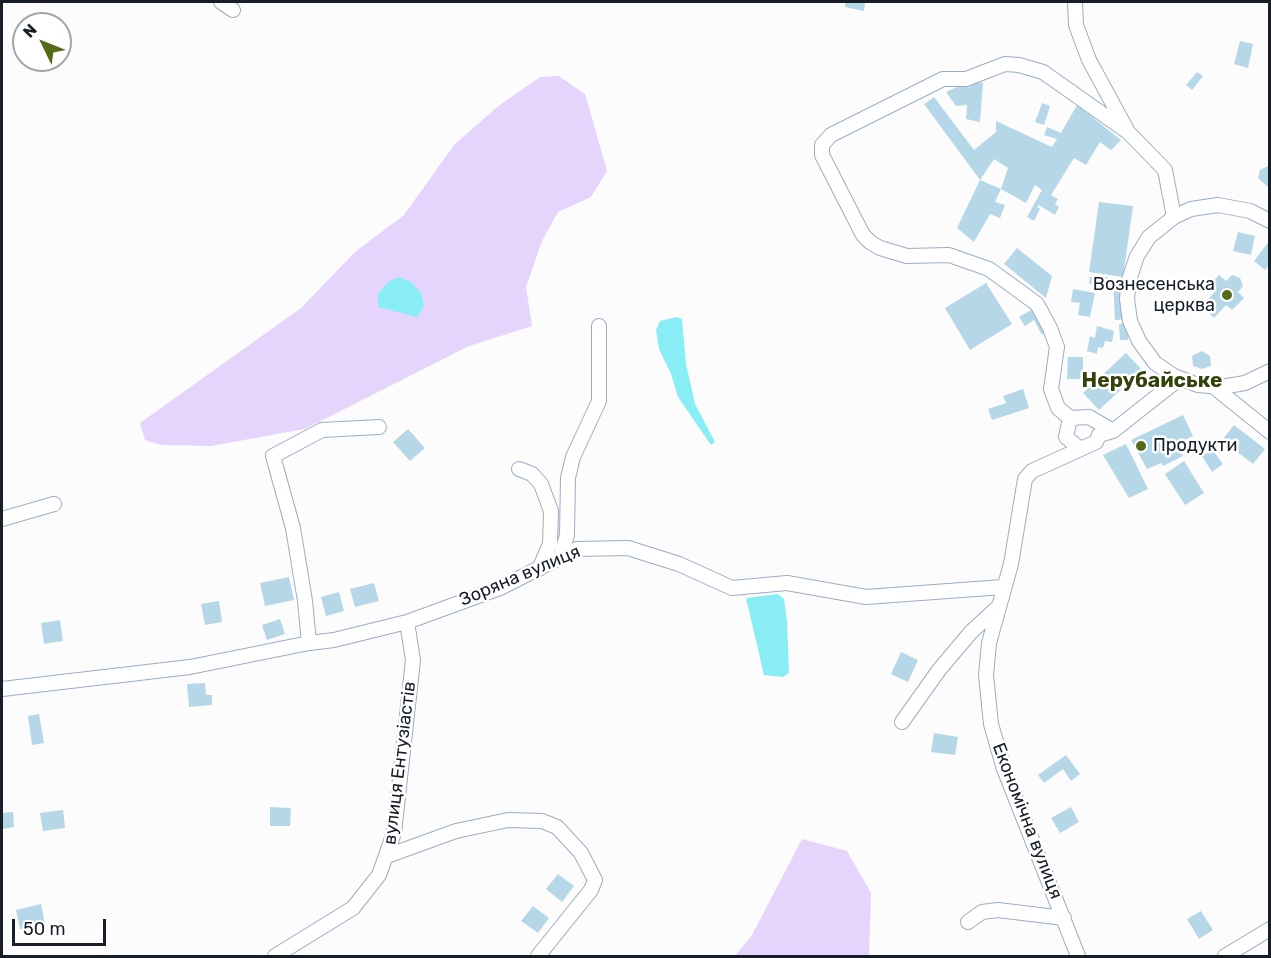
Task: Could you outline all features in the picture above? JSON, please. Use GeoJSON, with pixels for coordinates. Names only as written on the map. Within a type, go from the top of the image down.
{"type":"FeatureCollection","features":[{"type":"Feature","properties":{"kind":"street"},"geometry":{"type":"LineString","coordinates":[[221,2],[233,10]]}},
{"type":"Feature","properties":{"kind":"street"},"geometry":{"type":"LineString","coordinates":[[1075,2],[1076,25],[1089,60],[1128,132]]}},
{"type":"Feature","properties":{"kind":"street"},"geometry":{"type":"LineString","coordinates":[[1104,430],[1089,417],[1070,418],[1058,408],[1052,389],[1057,347],[1050,327],[1037,304],[989,269],[949,255],[907,256],[880,248],[870,242],[822,155],[822,145],[831,135],[943,79],[966,79],[1005,64],[1018,65],[1043,72],[1128,132],[1164,170],[1174,217]]}},
{"type":"Feature","properties":{"kind":"street"},"geometry":{"type":"LineString","coordinates":[[1269,221],[1250,211],[1218,205],[1191,209],[1174,217],[1149,237],[1137,256],[1129,280],[1127,299],[1130,321],[1143,348],[1155,363],[1179,379],[1214,387],[1245,383],[1269,371]]}},
{"type":"Feature","properties":{"kind":"street"},"geometry":{"type":"LineString","coordinates":[[561,555],[567,535],[568,478],[573,457],[599,401],[599,326]]}},
{"type":"Feature","properties":{"kind":"street","name":"Економічна вулиця"},"geometry":{"type":"LineString","coordinates":[[1078,957],[1004,769],[991,724],[986,675],[989,643],[1011,564],[1022,483],[1032,471],[1079,448],[1089,446],[1104,430],[1179,379]]}},
{"type":"Feature","properties":{"kind":"street"},"geometry":{"type":"LineString","coordinates":[[1214,387],[1269,432]]}},
{"type":"Feature","properties":{"kind":"street"},"geometry":{"type":"LineString","coordinates":[[1070,418],[1066,437],[1079,448]]}},
{"type":"Feature","properties":{"kind":"street"},"geometry":{"type":"LineString","coordinates":[[309,643],[305,601],[293,528],[273,456],[322,430],[379,427]]}},
{"type":"Feature","properties":{"kind":"street"},"geometry":{"type":"LineString","coordinates":[[519,469],[532,474],[541,484],[551,511],[550,544],[539,569]]}},
{"type":"Feature","properties":{"kind":"street"},"geometry":{"type":"LineString","coordinates":[[2,519],[54,504]]}},
{"type":"Feature","properties":{"kind":"street","name":"Зоряна вулиця"},"geometry":{"type":"LineString","coordinates":[[2,689],[190,666],[334,640],[407,622],[500,588],[539,569],[561,555],[585,548],[628,548],[679,564],[732,588],[787,583],[866,597],[1003,587]]}},
{"type":"Feature","properties":{"kind":"street"},"geometry":{"type":"LineString","coordinates":[[902,722],[939,670],[971,632],[997,609]]}},
{"type":"Feature","properties":{"kind":"street","name":"вулиця Ентузіастів"},"geometry":{"type":"LineString","coordinates":[[274,957],[353,908],[379,875],[387,856],[394,833],[413,660],[407,622]]}},
{"type":"Feature","properties":{"kind":"street"},"geometry":{"type":"LineString","coordinates":[[387,856],[456,831],[508,820],[542,820],[557,827],[581,853],[595,880],[591,891],[538,957]]}},
{"type":"Feature","properties":{"kind":"street"},"geometry":{"type":"LineString","coordinates":[[968,922],[982,912],[998,910],[1064,918]]}},
{"type":"Feature","properties":{"kind":"street"},"geometry":{"type":"LineString","coordinates":[[1225,957],[1269,928]]}},
{"type":"Feature","properties":{"kind":"shaded area"},"geometry":{"type":"Polygon","coordinates":[[[559,76],[585,94],[607,171],[591,197],[558,212],[542,241],[526,287],[532,326],[469,346],[305,429],[211,446],[161,445],[145,440],[140,423],[301,308],[356,251],[404,215],[454,145],[497,107],[540,77],[559,76]]]}},
{"type":"Feature","properties":{"kind":"shaded area"},"geometry":{"type":"Polygon","coordinates":[[[802,839],[847,851],[871,893],[869,956],[735,956],[752,935],[802,839]]]}},
{"type":"Feature","properties":{"kind":"water"},"geometry":{"type":"Polygon","coordinates":[[[400,277],[411,282],[421,293],[424,306],[417,317],[378,307],[378,294],[389,281],[400,277]]]}},
{"type":"Feature","properties":{"kind":"water"},"geometry":{"type":"Polygon","coordinates":[[[677,317],[682,319],[686,364],[695,404],[715,442],[711,445],[678,397],[671,374],[659,349],[656,330],[660,321],[677,317]]]}},
{"type":"Feature","properties":{"kind":"water"},"geometry":{"type":"Polygon","coordinates":[[[778,594],[784,599],[787,621],[789,673],[783,677],[764,675],[746,598],[778,594]]]}},
{"type":"Feature","properties":{"kind":"building"},"geometry":{"type":"Polygon","coordinates":[[[845,2],[865,2],[864,11],[845,7],[845,2]]]}},
{"type":"Feature","properties":{"kind":"building"},"geometry":{"type":"Polygon","coordinates":[[[1240,41],[1253,44],[1248,68],[1234,64],[1240,41]]]}},
{"type":"Feature","properties":{"kind":"building"},"geometry":{"type":"Polygon","coordinates":[[[1197,72],[1203,76],[1192,90],[1186,85],[1197,72]]]}},
{"type":"Feature","properties":{"kind":"building"},"geometry":{"type":"Polygon","coordinates":[[[972,82],[983,83],[980,122],[966,119],[967,105],[956,106],[946,92],[962,85],[970,87],[972,82]]]}},
{"type":"Feature","properties":{"kind":"building"},"geometry":{"type":"Polygon","coordinates":[[[934,97],[974,150],[996,132],[996,121],[1052,147],[1057,139],[1044,135],[1047,127],[1061,133],[1077,105],[1121,140],[1111,150],[1100,142],[1086,165],[1074,158],[1051,195],[1058,199],[1055,204],[1059,207],[1055,215],[1039,205],[1037,207],[1040,209],[1034,221],[1027,217],[1042,190],[1035,185],[1026,203],[1001,189],[1008,168],[994,159],[980,180],[924,104],[934,97]]]}},
{"type":"Feature","properties":{"kind":"building"},"geometry":{"type":"Polygon","coordinates":[[[1042,103],[1050,106],[1044,125],[1035,122],[1042,103]]]}},
{"type":"Feature","properties":{"kind":"building"},"geometry":{"type":"Polygon","coordinates":[[[1270,167],[1270,189],[1258,178],[1260,170],[1270,167]]]}},
{"type":"Feature","properties":{"kind":"building"},"geometry":{"type":"Polygon","coordinates":[[[980,180],[1001,189],[995,202],[1005,205],[1000,218],[990,214],[974,242],[957,228],[980,180]]]}},
{"type":"Feature","properties":{"kind":"building"},"geometry":{"type":"Polygon","coordinates":[[[1099,202],[1133,206],[1123,277],[1089,272],[1099,202]]]}},
{"type":"Feature","properties":{"kind":"building"},"geometry":{"type":"Polygon","coordinates":[[[1238,232],[1255,236],[1251,255],[1233,251],[1238,232]]]}},
{"type":"Feature","properties":{"kind":"building"},"geometry":{"type":"Polygon","coordinates":[[[1270,240],[1270,264],[1265,270],[1254,261],[1270,240]]]}},
{"type":"Feature","properties":{"kind":"building"},"geometry":{"type":"Polygon","coordinates":[[[1017,248],[1052,276],[1046,298],[1004,264],[1017,248]]]}},
{"type":"Feature","properties":{"kind":"building","name":"Вознесенська церква"},"geometry":{"type":"Polygon","coordinates":[[[1219,275],[1226,281],[1232,275],[1240,278],[1243,286],[1238,292],[1244,298],[1232,310],[1226,305],[1214,318],[1201,306],[1214,293],[1208,287],[1219,275]]]}},
{"type":"Feature","properties":{"kind":"building"},"geometry":{"type":"Polygon","coordinates":[[[1090,277],[1108,277],[1108,284],[1089,284],[1090,277]]]}},
{"type":"Feature","properties":{"kind":"building"},"geometry":{"type":"Polygon","coordinates":[[[1123,279],[1126,319],[1115,320],[1113,280],[1123,279]]]}},
{"type":"Feature","properties":{"kind":"building"},"geometry":{"type":"Polygon","coordinates":[[[986,283],[1012,324],[970,350],[945,308],[986,283]]]}},
{"type":"Feature","properties":{"kind":"building"},"geometry":{"type":"Polygon","coordinates":[[[1073,289],[1095,293],[1090,317],[1078,315],[1080,303],[1071,302],[1073,289]]]}},
{"type":"Feature","properties":{"kind":"building"},"geometry":{"type":"Polygon","coordinates":[[[1033,309],[1047,332],[1042,335],[1034,320],[1025,326],[1019,317],[1033,309]]]}},
{"type":"Feature","properties":{"kind":"building"},"geometry":{"type":"Polygon","coordinates":[[[1127,323],[1128,340],[1120,340],[1119,324],[1127,323]]]}},
{"type":"Feature","properties":{"kind":"building"},"geometry":{"type":"Polygon","coordinates":[[[1097,326],[1114,331],[1112,342],[1105,341],[1103,348],[1098,347],[1097,354],[1087,351],[1090,336],[1095,338],[1097,326]]]}},
{"type":"Feature","properties":{"kind":"building"},"geometry":{"type":"Polygon","coordinates":[[[1202,351],[1210,356],[1211,366],[1202,369],[1193,366],[1192,356],[1202,351]]]}},
{"type":"Feature","properties":{"kind":"building"},"geometry":{"type":"Polygon","coordinates":[[[1126,353],[1142,370],[1099,410],[1083,393],[1126,353]]]}},
{"type":"Feature","properties":{"kind":"building"},"geometry":{"type":"Polygon","coordinates":[[[1068,357],[1083,357],[1083,379],[1067,379],[1068,357]]]}},
{"type":"Feature","properties":{"kind":"building"},"geometry":{"type":"Polygon","coordinates":[[[1023,389],[1029,408],[992,420],[988,409],[1006,403],[1003,396],[1023,389]]]}},
{"type":"Feature","properties":{"kind":"building"},"geometry":{"type":"Polygon","coordinates":[[[1183,415],[1193,436],[1177,444],[1183,456],[1163,466],[1161,463],[1147,469],[1131,440],[1183,415]]]}},
{"type":"Feature","properties":{"kind":"building"},"geometry":{"type":"Polygon","coordinates":[[[1234,425],[1265,449],[1253,464],[1222,440],[1234,425]]]}},
{"type":"Feature","properties":{"kind":"building"},"geometry":{"type":"Polygon","coordinates":[[[408,429],[425,448],[410,461],[393,442],[408,429]]]}},
{"type":"Feature","properties":{"kind":"building"},"geometry":{"type":"Polygon","coordinates":[[[1126,444],[1148,489],[1129,498],[1103,455],[1126,444]]]}},
{"type":"Feature","properties":{"kind":"building"},"geometry":{"type":"Polygon","coordinates":[[[1212,449],[1223,464],[1212,472],[1202,456],[1212,449]]]}},
{"type":"Feature","properties":{"kind":"building"},"geometry":{"type":"Polygon","coordinates":[[[1184,461],[1204,493],[1185,505],[1165,474],[1184,461]]]}},
{"type":"Feature","properties":{"kind":"building"},"geometry":{"type":"Polygon","coordinates":[[[289,577],[294,600],[265,606],[260,583],[289,577]]]}},
{"type":"Feature","properties":{"kind":"building"},"geometry":{"type":"Polygon","coordinates":[[[374,583],[379,601],[355,607],[350,589],[374,583]]]}},
{"type":"Feature","properties":{"kind":"building"},"geometry":{"type":"Polygon","coordinates":[[[339,592],[344,611],[326,616],[321,597],[339,592]]]}},
{"type":"Feature","properties":{"kind":"building"},"geometry":{"type":"Polygon","coordinates":[[[219,601],[222,622],[205,625],[201,604],[219,601]]]}},
{"type":"Feature","properties":{"kind":"building"},"geometry":{"type":"Polygon","coordinates":[[[280,619],[285,634],[267,640],[262,625],[280,619]]]}},
{"type":"Feature","properties":{"kind":"building"},"geometry":{"type":"Polygon","coordinates":[[[60,620],[63,641],[44,644],[41,623],[60,620]]]}},
{"type":"Feature","properties":{"kind":"building"},"geometry":{"type":"Polygon","coordinates":[[[901,652],[918,660],[908,682],[891,674],[901,652]]]}},
{"type":"Feature","properties":{"kind":"building"},"geometry":{"type":"Polygon","coordinates":[[[205,683],[206,695],[212,695],[212,705],[189,707],[187,684],[205,683]]]}},
{"type":"Feature","properties":{"kind":"building"},"geometry":{"type":"Polygon","coordinates":[[[39,714],[44,743],[32,745],[28,716],[39,714]]]}},
{"type":"Feature","properties":{"kind":"building"},"geometry":{"type":"Polygon","coordinates":[[[934,733],[958,737],[955,755],[931,752],[934,733]]]}},
{"type":"Feature","properties":{"kind":"building"},"geometry":{"type":"Polygon","coordinates":[[[1066,755],[1080,774],[1071,781],[1063,769],[1044,783],[1038,775],[1066,755]]]}},
{"type":"Feature","properties":{"kind":"building"},"geometry":{"type":"Polygon","coordinates":[[[270,807],[291,808],[290,826],[270,826],[270,807]]]}},
{"type":"Feature","properties":{"kind":"building"},"geometry":{"type":"Polygon","coordinates":[[[1071,807],[1079,822],[1060,833],[1051,818],[1071,807]]]}},
{"type":"Feature","properties":{"kind":"building"},"geometry":{"type":"Polygon","coordinates":[[[63,810],[65,828],[43,831],[40,813],[63,810]]]}},
{"type":"Feature","properties":{"kind":"building"},"geometry":{"type":"Polygon","coordinates":[[[13,812],[14,827],[2,829],[2,813],[13,812]]]}},
{"type":"Feature","properties":{"kind":"building"},"geometry":{"type":"Polygon","coordinates":[[[558,874],[574,886],[562,902],[546,889],[558,874]]]}},
{"type":"Feature","properties":{"kind":"building"},"geometry":{"type":"Polygon","coordinates":[[[41,904],[45,924],[20,929],[16,910],[41,904]]]}},
{"type":"Feature","properties":{"kind":"building"},"geometry":{"type":"Polygon","coordinates":[[[533,906],[549,918],[538,933],[521,921],[533,906]]]}},
{"type":"Feature","properties":{"kind":"building"},"geometry":{"type":"Polygon","coordinates":[[[1201,911],[1213,930],[1199,939],[1187,919],[1201,911]]]}},
{"type":"Feature","properties":{"kind":"place","name":"Вознесенська церква"},"geometry":{"type":"Point","coordinates":[1227,295]}},
{"type":"Feature","properties":{"kind":"place","name":"Продукти"},"geometry":{"type":"Point","coordinates":[1141,446]}},
{"type":"Feature","properties":{"kind":"district","name":"Нерубайське"},"geometry":{"type":"Point","coordinates":[1152,381]}}]}
